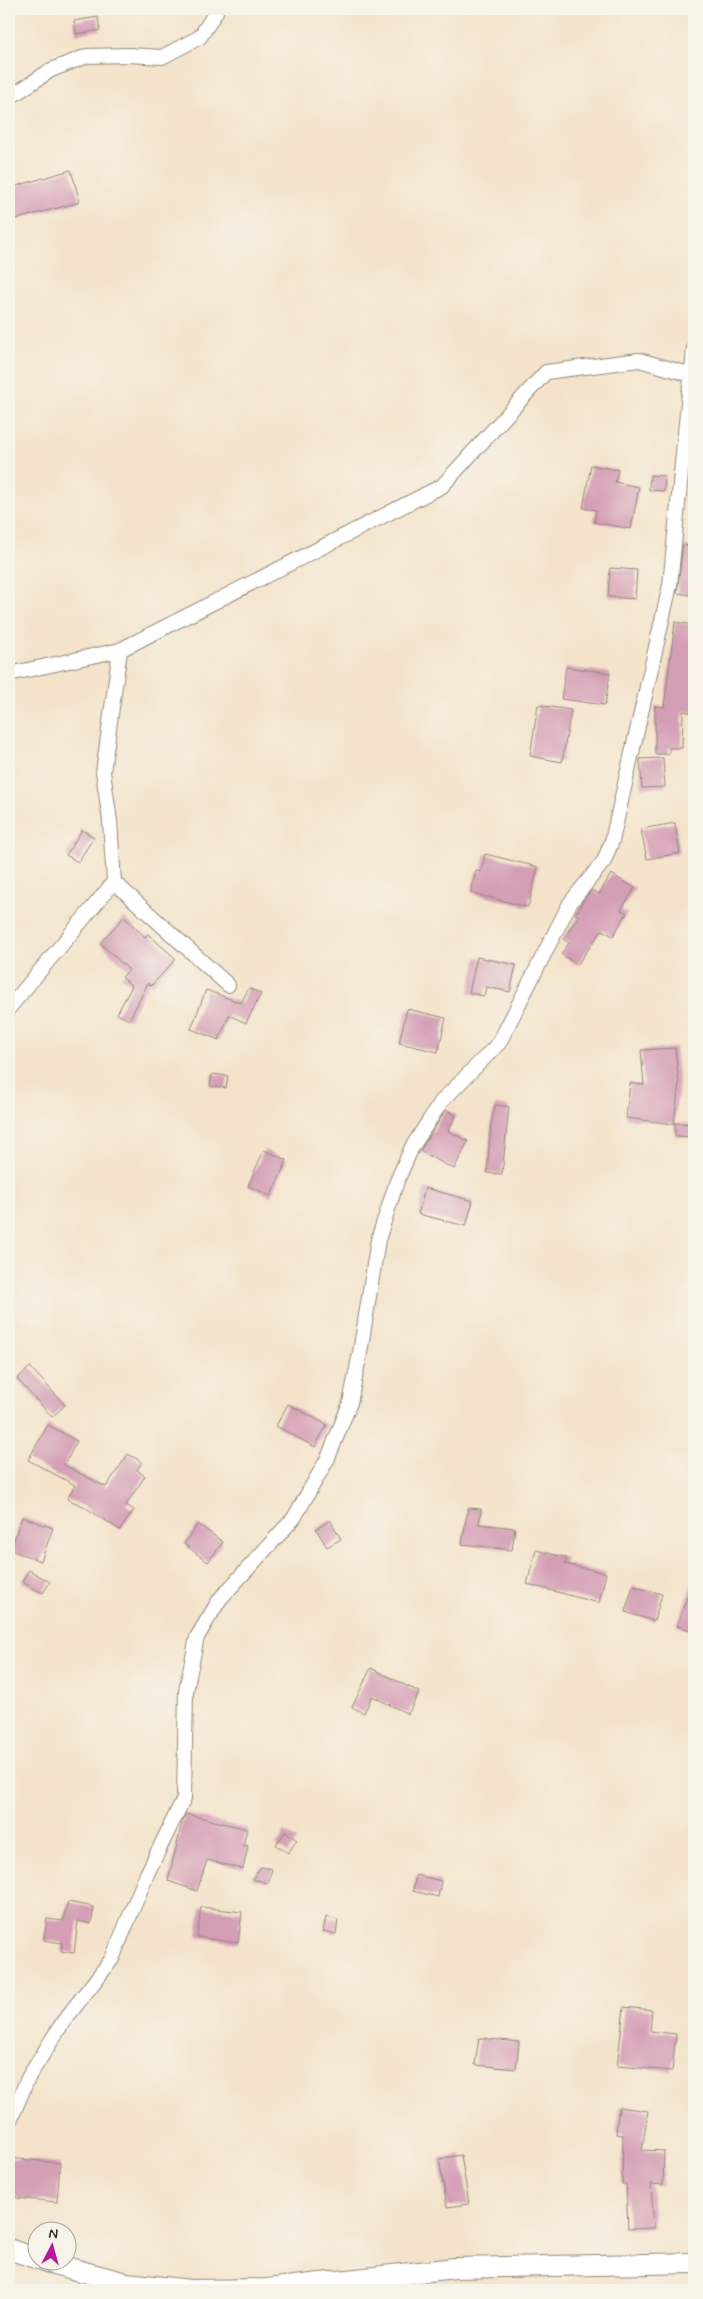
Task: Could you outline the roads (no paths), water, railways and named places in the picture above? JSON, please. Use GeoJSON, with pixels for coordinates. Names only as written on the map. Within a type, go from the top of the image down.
{"type":"FeatureCollection","features":[{"type":"Feature","properties":{"kind":"street"},"geometry":{"type":"LineString","coordinates":[[9,98],[51,70],[87,56],[130,54],[162,57],[200,37],[216,12],[215,9]]}},
{"type":"Feature","properties":{"kind":"street"},"geometry":{"type":"LineString","coordinates":[[9,2123],[28,2078],[58,2030],[112,1959],[147,1874],[184,1798],[186,1691],[197,1637],[220,1599],[294,1518],[328,1458],[350,1403],[360,1354],[378,1240],[397,1181],[412,1147],[441,1102],[499,1043],[570,902],[604,861],[612,841],[670,585],[693,375],[694,347]]}},
{"type":"Feature","properties":{"kind":"street"},"geometry":{"type":"LineString","coordinates":[[9,674],[120,650],[442,486],[546,372],[639,360],[693,375]]}},
{"type":"Feature","properties":{"kind":"street"},"geometry":{"type":"LineString","coordinates":[[9,1008],[114,882],[110,821],[103,772],[120,650]]}},
{"type":"Feature","properties":{"kind":"street"},"geometry":{"type":"LineString","coordinates":[[114,882],[228,985]]}},
{"type":"Feature","properties":{"kind":"street"},"geometry":{"type":"LineString","coordinates":[[9,2249],[28,2256]]}},
{"type":"Feature","properties":{"kind":"street"},"geometry":{"type":"LineString","coordinates":[[78,2270],[126,2283],[191,2290],[268,2289],[455,2268],[694,2264]]}}]}
